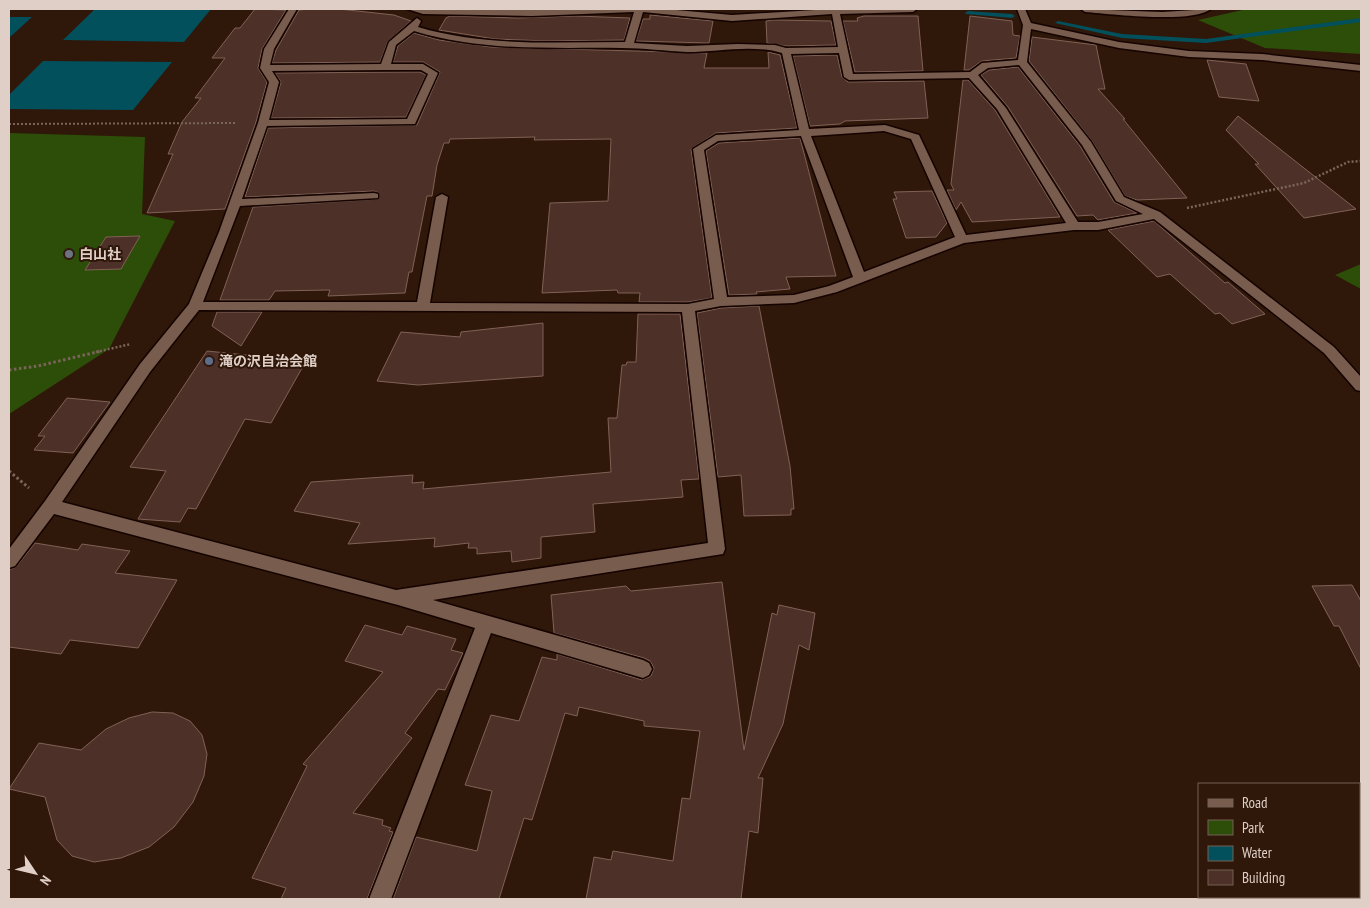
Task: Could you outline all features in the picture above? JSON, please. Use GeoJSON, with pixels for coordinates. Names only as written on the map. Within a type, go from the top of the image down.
{"type":"FeatureCollection","features":[{"type":"Feature","properties":{"kind":"street"},"geometry":{"type":"LineString","coordinates":[[9,561],[51,506],[145,368],[195,306],[235,203],[263,123],[274,82],[265,68],[268,49],[293,9]]}},
{"type":"Feature","properties":{"kind":"street"},"geometry":{"type":"LineString","coordinates":[[411,9],[423,11],[532,12],[639,9],[732,18],[835,10],[913,9]]}},
{"type":"Feature","properties":{"kind":"street"},"geometry":{"type":"LineString","coordinates":[[629,46],[639,9]]}},
{"type":"Feature","properties":{"kind":"street"},"geometry":{"type":"LineString","coordinates":[[1021,9],[1027,25],[1022,62],[1087,144],[1120,199],[1156,215],[1329,350],[1361,386]]}},
{"type":"Feature","properties":{"kind":"street"},"geometry":{"type":"LineString","coordinates":[[1085,9],[1182,14],[1207,9]]}},
{"type":"Feature","properties":{"kind":"street"},"geometry":{"type":"LineString","coordinates":[[835,10],[849,77],[972,75],[985,65],[1022,62]]}},
{"type":"Feature","properties":{"kind":"street"},"geometry":{"type":"LineString","coordinates":[[385,68],[392,44],[413,28],[423,11]]}},
{"type":"Feature","properties":{"kind":"street"},"geometry":{"type":"LineString","coordinates":[[1027,25],[1119,45],[1180,53],[1262,57],[1361,68]]}},
{"type":"Feature","properties":{"kind":"street"},"geometry":{"type":"LineString","coordinates":[[413,28],[443,37],[531,46],[629,46],[687,49],[775,48],[786,51],[844,50]]}},
{"type":"Feature","properties":{"kind":"street"},"geometry":{"type":"LineString","coordinates":[[786,51],[805,134],[860,278]]}},
{"type":"Feature","properties":{"kind":"street"},"geometry":{"type":"LineString","coordinates":[[263,123],[410,122],[433,73],[423,67],[265,68]]}},
{"type":"Feature","properties":{"kind":"street"},"geometry":{"type":"LineString","coordinates":[[972,75],[1001,108],[1074,226]]}},
{"type":"Feature","properties":{"kind":"street"},"geometry":{"type":"LineString","coordinates":[[721,302],[698,150],[716,138],[885,128],[915,138],[962,238]]}},
{"type":"Feature","properties":{"kind":"street"},"geometry":{"type":"LineString","coordinates":[[235,203],[374,196]]}},
{"type":"Feature","properties":{"kind":"street"},"geometry":{"type":"LineString","coordinates":[[423,306],[442,198]]}},
{"type":"Feature","properties":{"kind":"street"},"geometry":{"type":"LineString","coordinates":[[195,306],[688,308],[721,302],[794,298],[832,289],[889,269],[962,238],[1074,226],[1098,226],[1156,215]]}},
{"type":"Feature","properties":{"kind":"street"},"geometry":{"type":"LineString","coordinates":[[396,598],[717,548],[688,308]]}},
{"type":"Feature","properties":{"kind":"street"},"geometry":{"type":"LineString","coordinates":[[51,506],[396,598],[643,669]]}},
{"type":"Feature","properties":{"kind":"street"},"geometry":{"type":"LineString","coordinates":[[380,899],[486,623]]}},
{"type":"Feature","properties":{"kind":"path"},"geometry":{"type":"LineString","coordinates":[[9,124],[263,123]]}},
{"type":"Feature","properties":{"kind":"path"},"geometry":{"type":"LineString","coordinates":[[1156,215],[1304,183],[1348,162],[1361,161]]}},
{"type":"Feature","properties":{"kind":"path"},"geometry":{"type":"LineString","coordinates":[[9,370],[81,357],[175,331]]}},
{"type":"Feature","properties":{"kind":"green space"},"geometry":{"type":"Polygon","coordinates":[[[1247,9],[1361,9],[1361,54],[1265,48],[1198,20],[1247,9]]]}},
{"type":"Feature","properties":{"kind":"green space"},"geometry":{"type":"Polygon","coordinates":[[[9,133],[145,137],[142,214],[175,221],[109,349],[9,414],[9,133]]]}},
{"type":"Feature","properties":{"kind":"green space"},"geometry":{"type":"Polygon","coordinates":[[[1361,264],[1361,289],[1335,275],[1361,264]]]}},
{"type":"Feature","properties":{"kind":"water"},"geometry":{"type":"Polygon","coordinates":[[[95,9],[211,9],[184,42],[63,40],[95,9]]]}},
{"type":"Feature","properties":{"kind":"water"},"geometry":{"type":"Polygon","coordinates":[[[9,17],[32,17],[9,38],[9,17]]]}},
{"type":"Feature","properties":{"kind":"water"},"geometry":{"type":"Polygon","coordinates":[[[43,61],[172,62],[133,110],[9,109],[9,95],[43,61]]]}},
{"type":"Feature","properties":{"kind":"building"},"geometry":{"type":"Polygon","coordinates":[[[255,9],[286,10],[262,49],[258,68],[267,82],[256,122],[225,209],[147,213],[173,154],[168,154],[182,122],[201,98],[195,98],[225,58],[212,58],[235,28],[240,28],[255,9]]]}},
{"type":"Feature","properties":{"kind":"building"},"geometry":{"type":"Polygon","coordinates":[[[339,9],[394,15],[411,21],[388,41],[380,62],[272,63],[276,50],[299,10],[339,9]]]}},
{"type":"Feature","properties":{"kind":"building"},"geometry":{"type":"Polygon","coordinates":[[[650,15],[713,21],[709,43],[636,41],[643,19],[650,19],[650,15]]]}},
{"type":"Feature","properties":{"kind":"building"},"geometry":{"type":"Polygon","coordinates":[[[450,16],[630,18],[624,40],[547,41],[495,39],[439,30],[446,18],[450,16]]]}},
{"type":"Feature","properties":{"kind":"building"},"geometry":{"type":"Polygon","coordinates":[[[864,16],[918,16],[923,71],[855,72],[843,21],[858,21],[857,18],[864,16]]]}},
{"type":"Feature","properties":{"kind":"building"},"geometry":{"type":"Polygon","coordinates":[[[970,16],[1012,21],[1013,35],[1020,36],[1016,58],[982,61],[969,70],[964,70],[970,16]]]}},
{"type":"Feature","properties":{"kind":"building"},"geometry":{"type":"Polygon","coordinates":[[[766,21],[831,21],[836,45],[786,46],[767,43],[766,21]]]}},
{"type":"Feature","properties":{"kind":"building"},"geometry":{"type":"Polygon","coordinates":[[[414,33],[439,40],[491,47],[707,53],[704,68],[769,68],[768,52],[780,55],[797,128],[716,133],[691,149],[712,298],[688,302],[639,302],[640,293],[618,293],[617,290],[542,293],[550,203],[608,201],[611,139],[534,140],[535,137],[450,139],[449,143],[444,143],[437,165],[432,196],[427,196],[412,272],[409,272],[405,293],[328,296],[330,290],[275,291],[269,300],[220,300],[253,207],[379,199],[379,193],[374,191],[245,197],[268,128],[417,125],[440,72],[423,62],[393,62],[398,46],[414,33]]]}},
{"type":"Feature","properties":{"kind":"building"},"geometry":{"type":"Polygon","coordinates":[[[1032,37],[1096,45],[1105,89],[1098,89],[1125,119],[1123,119],[1187,198],[1137,200],[1125,196],[1092,141],[1029,61],[1032,37]]]}},
{"type":"Feature","properties":{"kind":"building"},"geometry":{"type":"Polygon","coordinates":[[[837,55],[842,77],[848,82],[924,81],[928,118],[845,121],[840,124],[810,126],[793,56],[837,55]]]}},
{"type":"Feature","properties":{"kind":"building"},"geometry":{"type":"Polygon","coordinates":[[[1207,60],[1246,64],[1259,101],[1219,97],[1207,60]]]}},
{"type":"Feature","properties":{"kind":"building"},"geometry":{"type":"Polygon","coordinates":[[[1018,67],[1080,146],[1114,202],[1137,213],[1098,220],[1093,215],[1077,216],[1008,107],[981,75],[989,70],[1018,67]]]}},
{"type":"Feature","properties":{"kind":"building"},"geometry":{"type":"Polygon","coordinates":[[[420,72],[426,75],[406,117],[271,118],[281,82],[275,73],[420,72]]]}},
{"type":"Feature","properties":{"kind":"building"},"geometry":{"type":"Polygon","coordinates":[[[963,80],[968,80],[995,110],[1060,217],[972,222],[961,202],[956,210],[947,190],[954,190],[951,184],[963,80]]]}},
{"type":"Feature","properties":{"kind":"building"},"geometry":{"type":"Polygon","coordinates":[[[1238,116],[1356,209],[1304,218],[1255,164],[1259,164],[1226,130],[1238,116]]]}},
{"type":"Feature","properties":{"kind":"building"},"geometry":{"type":"Polygon","coordinates":[[[800,138],[836,276],[786,277],[790,289],[756,292],[757,294],[729,295],[706,151],[719,143],[800,138]]]}},
{"type":"Feature","properties":{"kind":"building"},"geometry":{"type":"Polygon","coordinates":[[[932,191],[947,223],[936,237],[906,238],[893,199],[897,199],[894,192],[932,191]]]}},
{"type":"Feature","properties":{"kind":"building"},"geometry":{"type":"Polygon","coordinates":[[[1154,221],[1225,283],[1228,282],[1265,314],[1232,324],[1220,313],[1215,314],[1170,274],[1157,277],[1108,230],[1154,221]]]}},
{"type":"Feature","properties":{"kind":"building"},"geometry":{"type":"Polygon","coordinates":[[[140,236],[121,269],[85,270],[106,237],[140,236]]]}},
{"type":"Feature","properties":{"kind":"building"},"geometry":{"type":"Polygon","coordinates":[[[759,306],[790,466],[794,509],[791,509],[791,515],[744,516],[741,475],[718,477],[697,313],[721,308],[759,306]]]}},
{"type":"Feature","properties":{"kind":"building"},"geometry":{"type":"Polygon","coordinates":[[[217,312],[262,312],[241,346],[212,326],[217,312]]]}},
{"type":"Feature","properties":{"kind":"building"},"geometry":{"type":"Polygon","coordinates":[[[638,314],[680,314],[699,479],[681,480],[683,497],[593,504],[595,532],[541,537],[541,558],[512,562],[511,551],[477,554],[477,548],[468,548],[469,543],[434,547],[435,538],[348,544],[360,523],[294,511],[311,482],[413,475],[412,483],[424,482],[423,489],[611,472],[608,418],[617,418],[622,365],[626,365],[627,362],[636,362],[638,314]]]}},
{"type":"Feature","properties":{"kind":"building"},"geometry":{"type":"Polygon","coordinates":[[[543,323],[543,376],[418,385],[377,381],[401,332],[460,337],[461,332],[543,323]]]}},
{"type":"Feature","properties":{"kind":"building"},"geometry":{"type":"Polygon","coordinates":[[[207,351],[306,361],[271,423],[245,419],[196,509],[188,508],[180,522],[138,519],[166,471],[130,467],[207,351]]]}},
{"type":"Feature","properties":{"kind":"building"},"geometry":{"type":"Polygon","coordinates":[[[67,398],[110,402],[73,453],[34,450],[45,436],[38,436],[67,398]]]}},
{"type":"Feature","properties":{"kind":"building"},"geometry":{"type":"Polygon","coordinates":[[[35,543],[78,550],[82,544],[130,551],[115,573],[177,580],[138,648],[70,640],[61,654],[9,647],[9,570],[16,567],[35,543]]]}},
{"type":"Feature","properties":{"kind":"building"},"geometry":{"type":"Polygon","coordinates":[[[722,582],[744,750],[772,613],[777,615],[779,605],[815,613],[809,650],[799,645],[783,724],[758,778],[763,778],[758,833],[749,831],[741,899],[586,899],[594,857],[611,860],[613,851],[673,861],[682,798],[690,799],[700,731],[644,726],[644,721],[579,707],[577,716],[565,713],[532,820],[524,818],[499,899],[393,899],[416,837],[477,851],[492,791],[465,785],[491,715],[519,721],[542,657],[557,660],[557,654],[642,680],[651,676],[654,668],[650,661],[644,658],[554,633],[551,595],[626,586],[631,591],[722,582]]]}},
{"type":"Feature","properties":{"kind":"building"},"geometry":{"type":"Polygon","coordinates":[[[1352,585],[1361,601],[1361,669],[1339,626],[1334,626],[1312,586],[1352,585]]]}},
{"type":"Feature","properties":{"kind":"building"},"geometry":{"type":"Polygon","coordinates":[[[365,625],[402,635],[407,626],[456,639],[451,650],[463,653],[445,690],[438,689],[405,733],[412,738],[353,813],[383,820],[382,825],[391,828],[389,831],[393,832],[367,899],[281,899],[286,888],[252,878],[307,766],[303,764],[383,672],[345,661],[365,625]]]}},
{"type":"Feature","properties":{"kind":"building"},"geometry":{"type":"Polygon","coordinates":[[[152,712],[173,713],[190,721],[202,735],[207,754],[204,776],[193,802],[174,827],[149,847],[121,858],[94,862],[72,856],[57,840],[45,797],[9,789],[39,743],[81,750],[106,729],[129,718],[152,712]]]}},
{"type":"Feature","properties":{"kind":"waterway"},"geometry":{"type":"LineString","coordinates":[[968,13],[1012,16]]}},
{"type":"Feature","properties":{"kind":"waterway"},"geometry":{"type":"LineString","coordinates":[[1058,23],[1122,36],[1206,41],[1361,20]]}},
{"type":"Feature","properties":{"kind":"place","name":"白山社"},"geometry":{"type":"Point","coordinates":[69,254]}},
{"type":"Feature","properties":{"kind":"place","name":"滝の沢自治会館"},"geometry":{"type":"Point","coordinates":[209,361]}}]}
